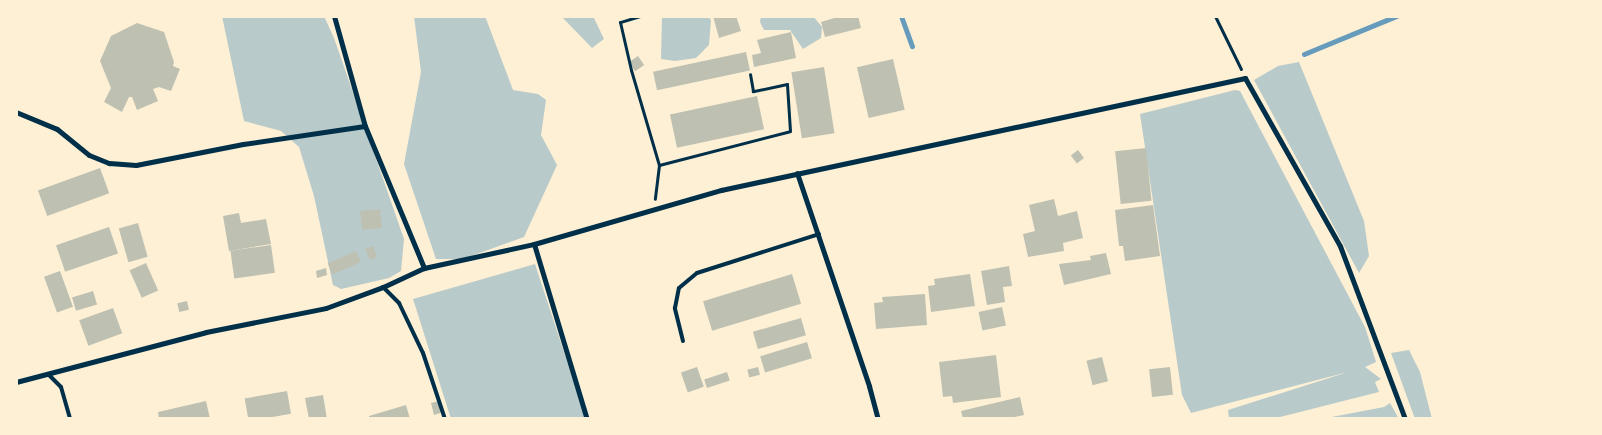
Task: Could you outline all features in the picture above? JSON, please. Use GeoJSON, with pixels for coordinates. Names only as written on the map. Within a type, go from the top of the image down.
{"type":"FeatureCollection","features":[{"type":"Feature","properties":{"kind":"street"},"geometry":{"type":"LineString","coordinates":[[334,16],[365,126],[424,268]]}},
{"type":"Feature","properties":{"kind":"street"},"geometry":{"type":"LineString","coordinates":[[16,382],[206,332],[326,308],[383,287],[424,268],[534,244],[654,207],[797,173],[1245,78],[1340,246],[1405,419]]}},
{"type":"Feature","properties":{"kind":"street"},"geometry":{"type":"LineString","coordinates":[[16,112],[57,129],[89,155],[110,163],[136,165],[243,144],[365,126]]}},
{"type":"Feature","properties":{"kind":"street"},"geometry":{"type":"LineString","coordinates":[[797,173],[819,234],[878,419]]}},
{"type":"Feature","properties":{"kind":"street"},"geometry":{"type":"LineString","coordinates":[[534,244],[587,419]]}},
{"type":"Feature","properties":{"kind":"lane"},"geometry":{"type":"LineString","coordinates":[[683,341],[675,308],[679,288],[697,273],[819,234]]}},
{"type":"Feature","properties":{"kind":"lane"},"geometry":{"type":"LineString","coordinates":[[383,287],[399,303],[423,353],[445,419]]}},
{"type":"Feature","properties":{"kind":"lane"},"geometry":{"type":"LineString","coordinates":[[48,374],[61,387],[70,419]]}},
{"type":"Feature","properties":{"kind":"path"},"geometry":{"type":"LineString","coordinates":[[640,16],[620,22],[630,70],[659,166],[654,207]]}},
{"type":"Feature","properties":{"kind":"path"},"geometry":{"type":"LineString","coordinates":[[1215,16],[1245,78]]}},
{"type":"Feature","properties":{"kind":"path"},"geometry":{"type":"LineString","coordinates":[[659,166],[790,131],[787,84],[753,91],[750,74]]}},
{"type":"Feature","properties":{"kind":"shaded area"},"geometry":{"type":"Polygon","coordinates":[[[222,16],[324,16],[334,38],[404,239],[401,271],[389,278],[341,289],[333,285],[314,196],[299,147],[281,131],[244,121],[222,16]]]}},
{"type":"Feature","properties":{"kind":"shaded area"},"geometry":{"type":"Polygon","coordinates":[[[414,16],[485,16],[513,90],[538,94],[546,100],[541,135],[557,165],[524,237],[463,259],[436,259],[404,164],[421,72],[414,16]]]}},
{"type":"Feature","properties":{"kind":"shaded area"},"geometry":{"type":"Polygon","coordinates":[[[561,16],[593,16],[604,39],[592,48],[561,16]]]}},
{"type":"Feature","properties":{"kind":"shaded area"},"geometry":{"type":"Polygon","coordinates":[[[662,16],[708,16],[711,20],[709,45],[696,58],[675,61],[661,59],[662,16]]]}},
{"type":"Feature","properties":{"kind":"shaded area"},"geometry":{"type":"Polygon","coordinates":[[[761,16],[813,16],[822,27],[821,38],[803,49],[790,30],[764,30],[760,22],[761,16]]]}},
{"type":"Feature","properties":{"kind":"shaded area"},"geometry":{"type":"Polygon","coordinates":[[[1299,62],[1364,221],[1369,256],[1359,273],[1254,80],[1278,66],[1299,62]]]}},
{"type":"Feature","properties":{"kind":"shaded area"},"geometry":{"type":"Polygon","coordinates":[[[1235,90],[1240,91],[1365,327],[1376,362],[1365,367],[1381,379],[1375,382],[1379,392],[1272,419],[1229,419],[1228,410],[1348,372],[1191,413],[1182,395],[1140,114],[1235,90]]]}},
{"type":"Feature","properties":{"kind":"shaded area"},"geometry":{"type":"Polygon","coordinates":[[[535,264],[586,419],[451,419],[413,299],[535,264]]]}},
{"type":"Feature","properties":{"kind":"shaded area"},"geometry":{"type":"Polygon","coordinates":[[[1409,350],[1420,372],[1432,419],[1415,419],[1391,353],[1409,350]]]}},
{"type":"Feature","properties":{"kind":"shaded area"},"geometry":{"type":"Polygon","coordinates":[[[1390,403],[1399,419],[1321,419],[1384,407],[1390,403]]]}},
{"type":"Feature","properties":{"kind":"building"},"geometry":{"type":"Polygon","coordinates":[[[713,16],[736,16],[741,31],[719,38],[713,16]]]}},
{"type":"Feature","properties":{"kind":"building"},"geometry":{"type":"Polygon","coordinates":[[[841,16],[858,16],[861,28],[825,37],[821,22],[841,16]]]}},
{"type":"Feature","properties":{"kind":"building"},"geometry":{"type":"Polygon","coordinates":[[[137,23],[164,32],[174,62],[173,66],[180,69],[171,91],[159,87],[153,89],[158,101],[137,110],[132,97],[129,97],[122,112],[104,102],[111,88],[100,61],[111,36],[137,23]]]}},
{"type":"Feature","properties":{"kind":"building"},"geometry":{"type":"Polygon","coordinates":[[[791,32],[796,58],[754,67],[752,55],[761,53],[757,40],[791,32]]]}},
{"type":"Feature","properties":{"kind":"building"},"geometry":{"type":"Polygon","coordinates":[[[746,52],[750,71],[657,90],[653,72],[746,52]]]}},
{"type":"Feature","properties":{"kind":"building"},"geometry":{"type":"Polygon","coordinates":[[[638,56],[644,65],[635,71],[629,62],[638,56]]]}},
{"type":"Feature","properties":{"kind":"building"},"geometry":{"type":"Polygon","coordinates":[[[893,59],[905,110],[869,118],[857,67],[893,59]]]}},
{"type":"Feature","properties":{"kind":"building"},"geometry":{"type":"Polygon","coordinates":[[[824,67],[834,133],[802,138],[791,72],[824,67]]]}},
{"type":"Feature","properties":{"kind":"building"},"geometry":{"type":"Polygon","coordinates":[[[757,96],[764,129],[677,148],[670,115],[757,96]]]}},
{"type":"Feature","properties":{"kind":"building"},"geometry":{"type":"Polygon","coordinates":[[[1146,148],[1152,201],[1121,204],[1115,151],[1146,148]]]}},
{"type":"Feature","properties":{"kind":"building"},"geometry":{"type":"Polygon","coordinates":[[[1078,150],[1084,158],[1077,163],[1071,155],[1078,150]]]}},
{"type":"Feature","properties":{"kind":"building"},"geometry":{"type":"Polygon","coordinates":[[[100,168],[109,193],[47,216],[38,191],[100,168]]]}},
{"type":"Feature","properties":{"kind":"building"},"geometry":{"type":"Polygon","coordinates":[[[1054,199],[1058,216],[1077,211],[1083,238],[1063,243],[1064,251],[1028,257],[1023,234],[1035,231],[1029,205],[1054,199]]]}},
{"type":"Feature","properties":{"kind":"building"},"geometry":{"type":"Polygon","coordinates":[[[1153,205],[1160,256],[1125,261],[1123,246],[1119,246],[1115,210],[1153,205]]]}},
{"type":"Feature","properties":{"kind":"building"},"geometry":{"type":"Polygon","coordinates":[[[380,209],[382,228],[362,230],[360,211],[380,209]]]}},
{"type":"Feature","properties":{"kind":"building"},"geometry":{"type":"Polygon","coordinates":[[[239,213],[241,223],[266,219],[271,244],[229,251],[223,216],[239,213]]]}},
{"type":"Feature","properties":{"kind":"building"},"geometry":{"type":"Polygon","coordinates":[[[138,223],[148,257],[128,262],[119,229],[138,223]]]}},
{"type":"Feature","properties":{"kind":"building"},"geometry":{"type":"Polygon","coordinates":[[[109,227],[118,253],[65,272],[56,245],[109,227]]]}},
{"type":"Feature","properties":{"kind":"building"},"geometry":{"type":"Polygon","coordinates":[[[271,245],[275,273],[234,278],[230,251],[271,245]]]}},
{"type":"Feature","properties":{"kind":"building"},"geometry":{"type":"Polygon","coordinates":[[[373,246],[377,257],[370,260],[365,249],[373,246]]]}},
{"type":"Feature","properties":{"kind":"building"},"geometry":{"type":"Polygon","coordinates":[[[356,251],[361,262],[333,275],[328,264],[356,251]]]}},
{"type":"Feature","properties":{"kind":"building"},"geometry":{"type":"Polygon","coordinates":[[[1106,253],[1111,274],[1064,285],[1059,264],[1091,260],[1090,256],[1106,253]]]}},
{"type":"Feature","properties":{"kind":"building"},"geometry":{"type":"Polygon","coordinates":[[[146,263],[158,290],[142,298],[130,270],[146,263]]]}},
{"type":"Feature","properties":{"kind":"building"},"geometry":{"type":"Polygon","coordinates":[[[1009,266],[1012,286],[1003,287],[1005,302],[987,305],[981,271],[1009,266]]]}},
{"type":"Feature","properties":{"kind":"building"},"geometry":{"type":"Polygon","coordinates":[[[326,268],[327,275],[317,278],[316,271],[326,268]]]}},
{"type":"Feature","properties":{"kind":"building"},"geometry":{"type":"Polygon","coordinates":[[[60,271],[73,307],[57,313],[44,277],[60,271]]]}},
{"type":"Feature","properties":{"kind":"building"},"geometry":{"type":"Polygon","coordinates":[[[792,274],[801,304],[712,331],[703,301],[792,274]]]}},
{"type":"Feature","properties":{"kind":"building"},"geometry":{"type":"Polygon","coordinates":[[[970,274],[975,306],[931,312],[928,286],[935,285],[934,279],[970,274]]]}},
{"type":"Feature","properties":{"kind":"building"},"geometry":{"type":"Polygon","coordinates":[[[93,291],[97,304],[76,311],[72,297],[93,291]]]}},
{"type":"Feature","properties":{"kind":"building"},"geometry":{"type":"Polygon","coordinates":[[[925,294],[927,325],[876,329],[874,303],[883,302],[882,297],[925,294]]]}},
{"type":"Feature","properties":{"kind":"building"},"geometry":{"type":"Polygon","coordinates":[[[187,301],[189,310],[179,312],[177,303],[187,301]]]}},
{"type":"Feature","properties":{"kind":"building"},"geometry":{"type":"Polygon","coordinates":[[[1002,307],[1006,326],[982,331],[979,312],[1002,307]]]}},
{"type":"Feature","properties":{"kind":"building"},"geometry":{"type":"Polygon","coordinates":[[[113,308],[122,333],[88,346],[79,320],[113,308]]]}},
{"type":"Feature","properties":{"kind":"building"},"geometry":{"type":"Polygon","coordinates":[[[801,318],[806,335],[758,349],[753,332],[801,318]]]}},
{"type":"Feature","properties":{"kind":"building"},"geometry":{"type":"Polygon","coordinates":[[[807,342],[812,358],[765,373],[760,356],[807,342]]]}},
{"type":"Feature","properties":{"kind":"building"},"geometry":{"type":"Polygon","coordinates":[[[996,355],[1001,397],[953,403],[952,396],[943,397],[939,362],[996,355]]]}},
{"type":"Feature","properties":{"kind":"building"},"geometry":{"type":"Polygon","coordinates":[[[1102,357],[1108,381],[1093,385],[1086,361],[1102,357]]]}},
{"type":"Feature","properties":{"kind":"building"},"geometry":{"type":"Polygon","coordinates":[[[697,367],[704,387],[688,392],[681,373],[697,367]]]}},
{"type":"Feature","properties":{"kind":"building"},"geometry":{"type":"Polygon","coordinates":[[[758,367],[760,375],[749,377],[747,370],[758,367]]]}},
{"type":"Feature","properties":{"kind":"building"},"geometry":{"type":"Polygon","coordinates":[[[1170,367],[1173,395],[1152,397],[1149,369],[1170,367]]]}},
{"type":"Feature","properties":{"kind":"building"},"geometry":{"type":"Polygon","coordinates":[[[727,372],[730,381],[707,388],[704,379],[727,372]]]}},
{"type":"Feature","properties":{"kind":"building"},"geometry":{"type":"Polygon","coordinates":[[[287,391],[291,414],[261,419],[248,419],[245,398],[287,391]]]}},
{"type":"Feature","properties":{"kind":"building"},"geometry":{"type":"Polygon","coordinates":[[[323,395],[327,419],[309,419],[305,398],[323,395]]]}},
{"type":"Feature","properties":{"kind":"building"},"geometry":{"type":"Polygon","coordinates":[[[1020,397],[1024,415],[1006,419],[963,419],[961,411],[1020,397]]]}},
{"type":"Feature","properties":{"kind":"building"},"geometry":{"type":"Polygon","coordinates":[[[206,401],[210,419],[159,419],[158,412],[206,401]]]}},
{"type":"Feature","properties":{"kind":"building"},"geometry":{"type":"Polygon","coordinates":[[[439,401],[443,412],[434,415],[431,403],[439,401]]]}},
{"type":"Feature","properties":{"kind":"building"},"geometry":{"type":"Polygon","coordinates":[[[406,405],[410,419],[369,419],[369,416],[406,405]]]}},
{"type":"Feature","properties":{"kind":"waterway"},"geometry":{"type":"LineString","coordinates":[[901,16],[912,46]]}},
{"type":"Feature","properties":{"kind":"waterway"},"geometry":{"type":"LineString","coordinates":[[1304,54],[1396,16]]}}]}
